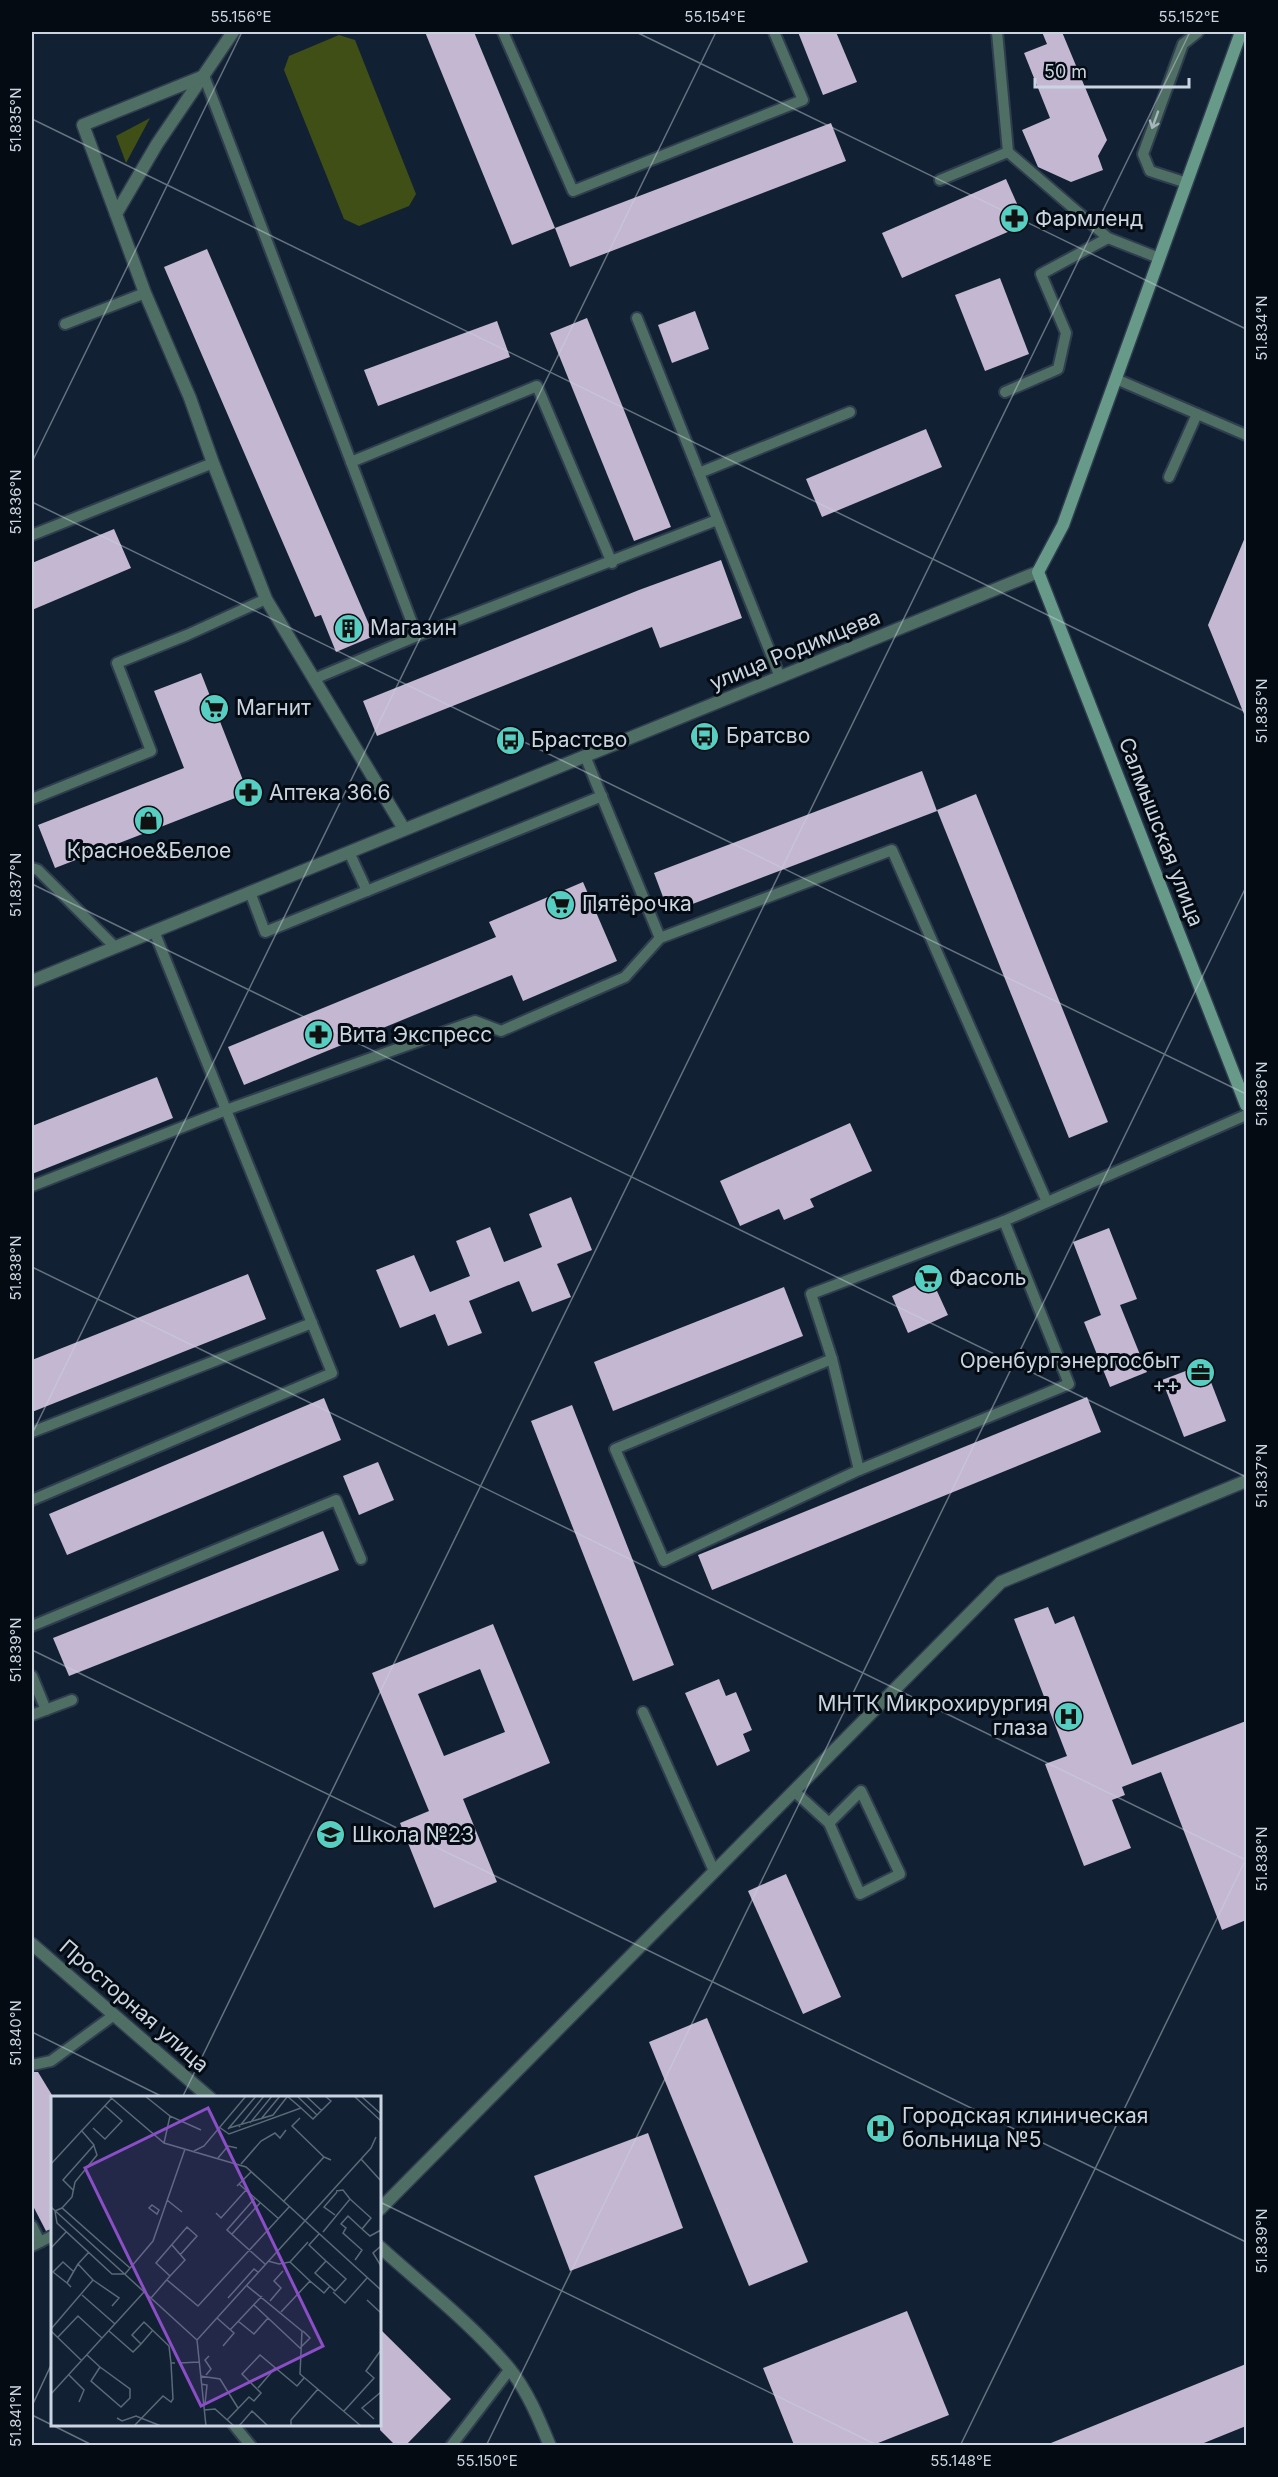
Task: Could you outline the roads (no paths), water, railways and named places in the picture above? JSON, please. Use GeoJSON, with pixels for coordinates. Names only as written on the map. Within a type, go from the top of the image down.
{"type":"FeatureCollection","features":[{"type":"Feature","properties":{"kind":"main road"},"geometry":{"type":"LineString","coordinates":[[1038,572],[1063,525],[1242,32]]}},
{"type":"Feature","properties":{"kind":"main road","name":"Салмышская улица"},"geometry":{"type":"LineString","coordinates":[[1038,572],[1246,1105]]}},
{"type":"Feature","properties":{"kind":"street"},"geometry":{"type":"LineString","coordinates":[[116,214],[157,144],[233,32]]}},
{"type":"Feature","properties":{"kind":"street"},"geometry":{"type":"LineString","coordinates":[[204,76],[83,125],[266,599],[404,829]]}},
{"type":"Feature","properties":{"kind":"street","name":"улица Родимцева"},"geometry":{"type":"LineString","coordinates":[[32,981],[1038,572]]}},
{"type":"Feature","properties":{"kind":"street"},"geometry":{"type":"LineString","coordinates":[[381,2208],[1000,1582],[1246,1481]]}},
{"type":"Feature","properties":{"kind":"street","name":"Просторная улица"},"geometry":{"type":"LineString","coordinates":[[32,1944],[209,2096]]}},
{"type":"Feature","properties":{"kind":"street"},"geometry":{"type":"LineString","coordinates":[[381,2248],[473,2330],[510,2369],[537,2415],[550,2445]]}},
{"type":"Feature","properties":{"kind":"lane"},"geometry":{"type":"LineString","coordinates":[[503,32],[573,191],[803,100],[774,32]]}},
{"type":"Feature","properties":{"kind":"lane"},"geometry":{"type":"LineString","coordinates":[[997,32],[1008,152],[1108,238],[1159,258]]}},
{"type":"Feature","properties":{"kind":"lane"},"geometry":{"type":"LineString","coordinates":[[1186,183],[1150,171],[1143,154],[1183,44],[1198,32]]}},
{"type":"Feature","properties":{"kind":"lane"},"geometry":{"type":"LineString","coordinates":[[204,76],[417,636]]}},
{"type":"Feature","properties":{"kind":"lane"},"geometry":{"type":"LineString","coordinates":[[940,180],[1008,152]]}},
{"type":"Feature","properties":{"kind":"lane"},"geometry":{"type":"LineString","coordinates":[[1005,392],[1058,369],[1066,333],[1041,274],[1108,238]]}},
{"type":"Feature","properties":{"kind":"lane"},"geometry":{"type":"LineString","coordinates":[[64,324],[146,293]]}},
{"type":"Feature","properties":{"kind":"lane"},"geometry":{"type":"LineString","coordinates":[[637,318],[780,677]]}},
{"type":"Feature","properties":{"kind":"lane"},"geometry":{"type":"LineString","coordinates":[[1116,379],[1246,435]]}},
{"type":"Feature","properties":{"kind":"lane"},"geometry":{"type":"LineString","coordinates":[[351,462],[537,386],[612,562]]}},
{"type":"Feature","properties":{"kind":"lane"},"geometry":{"type":"LineString","coordinates":[[699,473],[850,412]]}},
{"type":"Feature","properties":{"kind":"lane"},"geometry":{"type":"LineString","coordinates":[[1169,477],[1197,414]]}},
{"type":"Feature","properties":{"kind":"lane"},"geometry":{"type":"LineString","coordinates":[[32,535],[213,464]]}},
{"type":"Feature","properties":{"kind":"lane"},"geometry":{"type":"LineString","coordinates":[[314,679],[417,636],[717,520]]}},
{"type":"Feature","properties":{"kind":"lane"},"geometry":{"type":"LineString","coordinates":[[32,799],[151,751],[117,663],[187,635],[266,599]]}},
{"type":"Feature","properties":{"kind":"lane"},"geometry":{"type":"LineString","coordinates":[[585,756],[660,938]]}},
{"type":"Feature","properties":{"kind":"lane"},"geometry":{"type":"LineString","coordinates":[[250,892],[265,932],[602,796]]}},
{"type":"Feature","properties":{"kind":"lane"},"geometry":{"type":"LineString","coordinates":[[32,1186],[226,1110],[476,1021],[501,1031],[625,977],[660,938],[892,850],[1047,1202]]}},
{"type":"Feature","properties":{"kind":"lane"},"geometry":{"type":"LineString","coordinates":[[349,852],[367,891]]}},
{"type":"Feature","properties":{"kind":"lane"},"geometry":{"type":"LineString","coordinates":[[32,868],[38,870],[115,947]]}},
{"type":"Feature","properties":{"kind":"lane"},"geometry":{"type":"LineString","coordinates":[[32,1500],[332,1373],[154,931]]}},
{"type":"Feature","properties":{"kind":"lane"},"geometry":{"type":"LineString","coordinates":[[859,1470],[832,1359],[811,1294],[1004,1221],[1246,1115]]}},
{"type":"Feature","properties":{"kind":"lane"},"geometry":{"type":"LineString","coordinates":[[832,1359],[615,1449],[664,1561],[859,1470],[1069,1384],[1004,1221]]}},
{"type":"Feature","properties":{"kind":"lane"},"geometry":{"type":"LineString","coordinates":[[32,1432],[312,1323]]}},
{"type":"Feature","properties":{"kind":"lane"},"geometry":{"type":"LineString","coordinates":[[32,1626],[336,1500],[361,1559]]}},
{"type":"Feature","properties":{"kind":"lane"},"geometry":{"type":"LineString","coordinates":[[32,1676],[46,1710]]}},
{"type":"Feature","properties":{"kind":"lane"},"geometry":{"type":"LineString","coordinates":[[32,1716],[72,1700]]}},
{"type":"Feature","properties":{"kind":"lane"},"geometry":{"type":"LineString","coordinates":[[643,1712],[714,1871]]}},
{"type":"Feature","properties":{"kind":"lane"},"geometry":{"type":"LineString","coordinates":[[794,1791],[829,1823],[860,1894],[900,1874],[861,1791],[829,1823]]}},
{"type":"Feature","properties":{"kind":"lane"},"geometry":{"type":"LineString","coordinates":[[32,2065],[51,2061],[114,2015]]}},
{"type":"Feature","properties":{"kind":"lane"},"geometry":{"type":"LineString","coordinates":[[32,2226],[36,2244],[51,2236]]}},
{"type":"Feature","properties":{"kind":"lane"},"geometry":{"type":"LineString","coordinates":[[451,2445],[510,2369]]}},
{"type":"Feature","properties":{"kind":"lane"},"geometry":{"type":"LineString","coordinates":[[235,2426],[250,2445]]}},
{"type":"Feature","properties":{"kind":"place","name":"Фармленд"},"geometry":{"type":"Point","coordinates":[1014,219]}},
{"type":"Feature","properties":{"kind":"place","name":"Магазин"},"geometry":{"type":"Point","coordinates":[349,628]}},
{"type":"Feature","properties":{"kind":"place","name":"Магнит"},"geometry":{"type":"Point","coordinates":[215,708]}},
{"type":"Feature","properties":{"kind":"place","name":"Братсво"},"geometry":{"type":"Point","coordinates":[705,736]}},
{"type":"Feature","properties":{"kind":"place","name":"Брастсво"},"geometry":{"type":"Point","coordinates":[510,740]}},
{"type":"Feature","properties":{"kind":"place","name":"Аптека 36.6"},"geometry":{"type":"Point","coordinates":[248,793]}},
{"type":"Feature","properties":{"kind":"place","name":"Красное&Белое"},"geometry":{"type":"Point","coordinates":[149,820]}},
{"type":"Feature","properties":{"kind":"place","name":"Пятёрочка"},"geometry":{"type":"Point","coordinates":[561,904]}},
{"type":"Feature","properties":{"kind":"place","name":"Вита Экспресс"},"geometry":{"type":"Point","coordinates":[318,1035]}},
{"type":"Feature","properties":{"kind":"place","name":"Фасоль"},"geometry":{"type":"Point","coordinates":[928,1278]}},
{"type":"Feature","properties":{"kind":"place","name":"Оренбургэнергосбыт ++"},"geometry":{"type":"Point","coordinates":[1201,1373]}},
{"type":"Feature","properties":{"kind":"place","name":"МНТК Микрохирургия глаза"},"geometry":{"type":"Point","coordinates":[1069,1716]}},
{"type":"Feature","properties":{"kind":"place","name":"Школа №23"},"geometry":{"type":"Point","coordinates":[331,1835]}},
{"type":"Feature","properties":{"kind":"place","name":"Городская клиническая больница №5"},"geometry":{"type":"Point","coordinates":[881,2128]}}]}
